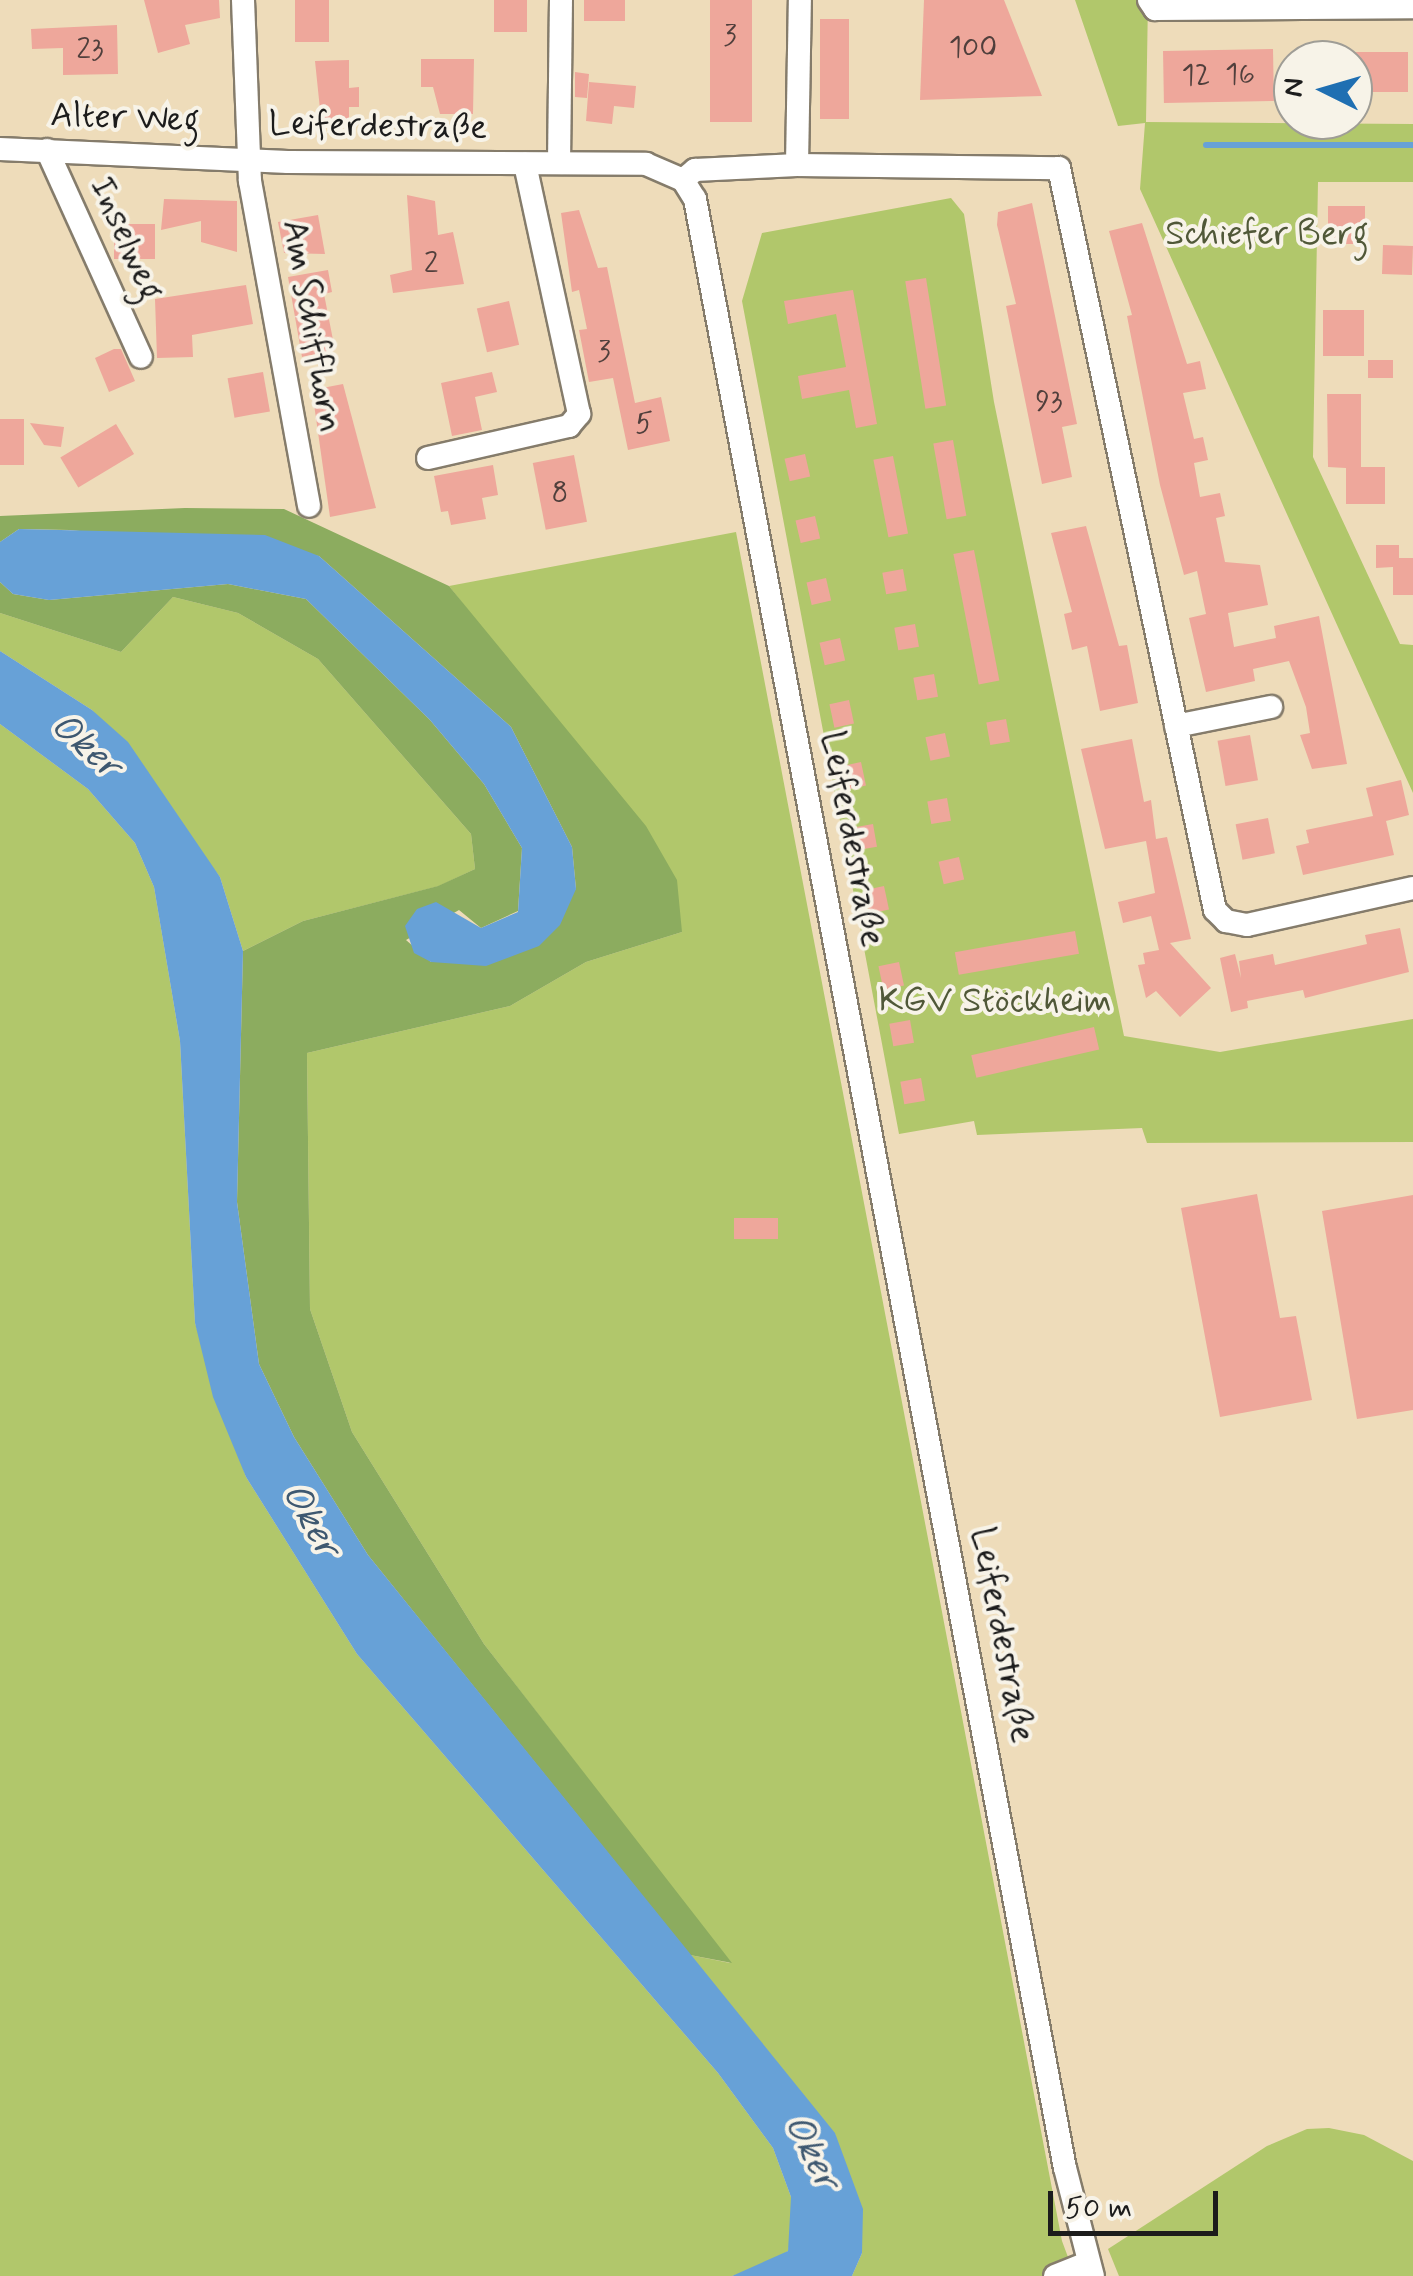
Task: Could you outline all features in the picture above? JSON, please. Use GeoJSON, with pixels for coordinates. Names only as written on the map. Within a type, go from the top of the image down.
{"type":"FeatureCollection","features":[{"type":"Feature","properties":{"kind":"street","name":"Leiferdestraße"},"geometry":{"type":"LineString","coordinates":[[242,0],[248,157],[646,164],[683,180],[704,235],[1061,2149],[1091,2270]]}},
{"type":"Feature","properties":{"kind":"street"},"geometry":{"type":"LineString","coordinates":[[559,164],[561,0]]}},
{"type":"Feature","properties":{"kind":"street"},"geometry":{"type":"LineString","coordinates":[[797,164],[800,0]]}},
{"type":"Feature","properties":{"kind":"street"},"geometry":{"type":"LineString","coordinates":[[1149,0],[1154,9],[1413,7]]}},
{"type":"Feature","properties":{"kind":"street","name":"Alter Weg"},"geometry":{"type":"LineString","coordinates":[[0,149],[248,157]]}},
{"type":"Feature","properties":{"kind":"street","name":"Inselweg"},"geometry":{"type":"LineString","coordinates":[[47,150],[141,357]]}},
{"type":"Feature","properties":{"kind":"street","name":"Am Schiffhorn"},"geometry":{"type":"LineString","coordinates":[[248,157],[309,506]]}},
{"type":"Feature","properties":{"kind":"street"},"geometry":{"type":"LineString","coordinates":[[428,458],[570,426],[579,414],[525,164]]}},
{"type":"Feature","properties":{"kind":"street"},"geometry":{"type":"LineString","coordinates":[[683,180],[695,170],[797,164],[1059,168],[1215,910],[1226,921],[1246,925],[1413,888]]}},
{"type":"Feature","properties":{"kind":"street"},"geometry":{"type":"LineString","coordinates":[[1176,726],[1271,707]]}},
{"type":"Feature","properties":{"kind":"street"},"geometry":{"type":"LineString","coordinates":[[1055,2276],[1091,2270]]}},
{"type":"Feature","properties":{"kind":"green space","name":"Schiefer Berg"},"geometry":{"type":"Polygon","coordinates":[[[1075,0],[1148,0],[1146,122],[1273,123],[1273,140],[1373,140],[1373,124],[1413,124],[1413,182],[1318,182],[1313,457],[1400,644],[1413,645],[1413,793],[1140,189],[1145,123],[1118,126],[1075,0]]]}},
{"type":"Feature","properties":{"kind":"green space","name":"KGV Stöckheim"},"geometry":{"type":"Polygon","coordinates":[[[951,198],[964,214],[994,402],[1124,1036],[1220,1052],[1413,1019],[1413,1142],[1147,1143],[1142,1128],[977,1135],[974,1121],[899,1134],[742,301],[762,233],[951,198]]]}},
{"type":"Feature","properties":{"kind":"green space"},"geometry":{"type":"Polygon","coordinates":[[[185,508],[284,509],[449,586],[646,826],[677,880],[682,932],[586,962],[510,1006],[307,1053],[310,1309],[352,1432],[484,1644],[732,1963],[690,1955],[368,1555],[294,1437],[259,1364],[237,1202],[243,951],[303,921],[438,886],[475,869],[471,834],[318,659],[238,613],[173,597],[121,652],[0,613],[0,582],[13,594],[49,600],[228,584],[306,599],[430,720],[484,784],[522,848],[518,911],[481,928],[459,910],[406,940],[431,962],[576,889],[572,847],[511,727],[319,556],[70,530],[19,529],[0,542],[0,516],[185,508]]]}},
{"type":"Feature","properties":{"kind":"green space"},"geometry":{"type":"Polygon","coordinates":[[[736,532],[1062,2241],[1075,2276],[852,2276],[862,2253],[835,2134],[690,1955],[730,1963],[484,1644],[352,1432],[310,1309],[307,1053],[510,1006],[586,962],[682,932],[541,703],[449,586],[736,532]]]}},
{"type":"Feature","properties":{"kind":"green space"},"geometry":{"type":"Polygon","coordinates":[[[173,597],[238,613],[318,659],[471,834],[475,869],[439,886],[303,921],[243,951],[220,877],[92,710],[0,651],[0,613],[121,652],[173,597]]]}},
{"type":"Feature","properties":{"kind":"green space"},"geometry":{"type":"Polygon","coordinates":[[[0,724],[88,789],[135,843],[154,887],[180,1041],[195,1323],[246,1477],[357,1654],[718,2073],[773,2148],[791,2197],[793,2229],[788,2251],[766,2265],[732,2276],[0,2276],[0,724]]]}},
{"type":"Feature","properties":{"kind":"green space"},"geometry":{"type":"Polygon","coordinates":[[[1329,2128],[1364,2135],[1413,2161],[1413,2276],[1119,2276],[1108,2249],[1267,2146],[1307,2129],[1329,2128]]]}},
{"type":"Feature","properties":{"kind":"water"},"geometry":{"type":"Polygon","coordinates":[[[19,529],[265,535],[319,556],[511,727],[572,847],[576,889],[560,925],[539,946],[486,966],[431,962],[414,953],[405,926],[417,909],[436,902],[481,928],[518,912],[522,848],[484,784],[430,720],[306,599],[228,584],[49,600],[13,594],[0,582],[0,542],[19,529]]]}},
{"type":"Feature","properties":{"kind":"water","name":"Oker"},"geometry":{"type":"Polygon","coordinates":[[[0,651],[92,710],[128,742],[220,877],[243,951],[237,1202],[259,1364],[294,1437],[368,1555],[835,2133],[863,2209],[862,2253],[852,2276],[732,2276],[788,2251],[791,2197],[773,2148],[718,2073],[357,1654],[246,1477],[213,1397],[195,1323],[180,1041],[154,887],[135,843],[88,789],[0,724],[0,651]]]}},
{"type":"Feature","properties":{"kind":"building"},"geometry":{"type":"Polygon","coordinates":[[[144,0],[219,0],[220,18],[185,25],[190,44],[158,53],[144,0]]]}},
{"type":"Feature","properties":{"kind":"building"},"geometry":{"type":"Polygon","coordinates":[[[295,0],[329,0],[329,42],[295,42],[295,0]]]}},
{"type":"Feature","properties":{"kind":"building"},"geometry":{"type":"Polygon","coordinates":[[[494,0],[527,0],[527,32],[494,32],[494,0]]]}},
{"type":"Feature","properties":{"kind":"building"},"geometry":{"type":"Polygon","coordinates":[[[584,0],[625,0],[625,21],[584,21],[584,0]]]}},
{"type":"Feature","properties":{"kind":"building"},"geometry":{"type":"Polygon","coordinates":[[[710,0],[752,0],[752,122],[710,122],[710,0]]]}},
{"type":"Feature","properties":{"kind":"building"},"geometry":{"type":"Polygon","coordinates":[[[924,0],[1004,0],[1042,96],[920,100],[924,0]]]}},
{"type":"Feature","properties":{"kind":"building"},"geometry":{"type":"Polygon","coordinates":[[[820,19],[849,19],[849,119],[820,119],[820,19]]]}},
{"type":"Feature","properties":{"kind":"building"},"geometry":{"type":"Polygon","coordinates":[[[117,25],[118,74],[63,75],[63,48],[32,49],[31,29],[117,25]]]}},
{"type":"Feature","properties":{"kind":"building"},"geometry":{"type":"Polygon","coordinates":[[[1273,49],[1273,101],[1164,103],[1163,51],[1273,49]]]}},
{"type":"Feature","properties":{"kind":"building"},"geometry":{"type":"Polygon","coordinates":[[[1373,52],[1408,52],[1408,92],[1373,92],[1373,52]]]}},
{"type":"Feature","properties":{"kind":"building"},"geometry":{"type":"Polygon","coordinates":[[[421,59],[474,59],[473,114],[440,114],[433,87],[421,87],[421,59]]]}},
{"type":"Feature","properties":{"kind":"building"},"geometry":{"type":"Polygon","coordinates":[[[349,60],[349,88],[359,87],[359,107],[349,107],[349,119],[321,119],[315,61],[349,60]]]}},
{"type":"Feature","properties":{"kind":"building"},"geometry":{"type":"Polygon","coordinates":[[[575,72],[589,74],[587,98],[575,97],[575,72]]]}},
{"type":"Feature","properties":{"kind":"building"},"geometry":{"type":"Polygon","coordinates":[[[589,82],[636,86],[634,108],[614,106],[612,124],[586,121],[589,82]]]}},
{"type":"Feature","properties":{"kind":"building"},"geometry":{"type":"Polygon","coordinates":[[[407,195],[435,201],[438,235],[453,232],[464,284],[393,293],[390,275],[412,270],[407,195]]]}},
{"type":"Feature","properties":{"kind":"building"},"geometry":{"type":"Polygon","coordinates":[[[164,199],[237,201],[237,252],[201,242],[201,221],[161,230],[164,199]]]}},
{"type":"Feature","properties":{"kind":"building"},"geometry":{"type":"Polygon","coordinates":[[[1032,203],[1077,424],[1062,427],[1072,477],[1042,484],[1006,306],[1016,304],[997,225],[998,212],[1032,203]]]}},
{"type":"Feature","properties":{"kind":"building"},"geometry":{"type":"Polygon","coordinates":[[[1328,206],[1365,206],[1365,244],[1328,244],[1328,206]]]}},
{"type":"Feature","properties":{"kind":"building"},"geometry":{"type":"Polygon","coordinates":[[[579,210],[598,268],[607,267],[635,403],[661,397],[670,441],[628,450],[613,378],[589,382],[579,330],[587,329],[579,290],[572,292],[561,213],[579,210]]]}},
{"type":"Feature","properties":{"kind":"building"},"geometry":{"type":"Polygon","coordinates":[[[318,215],[325,254],[284,253],[278,222],[318,215]]]}},
{"type":"Feature","properties":{"kind":"building"},"geometry":{"type":"Polygon","coordinates":[[[1142,223],[1187,364],[1200,361],[1206,389],[1183,393],[1194,439],[1203,437],[1208,460],[1194,463],[1200,497],[1220,493],[1225,516],[1216,518],[1225,562],[1260,565],[1268,605],[1228,613],[1234,647],[1276,638],[1274,626],[1319,616],[1347,764],[1312,769],[1300,735],[1310,733],[1306,707],[1289,661],[1253,669],[1255,681],[1206,692],[1189,618],[1206,614],[1197,571],[1184,575],[1160,485],[1127,316],[1132,315],[1109,231],[1142,223]]]}},
{"type":"Feature","properties":{"kind":"building"},"geometry":{"type":"Polygon","coordinates":[[[114,224],[155,224],[155,259],[114,259],[114,224]]]}},
{"type":"Feature","properties":{"kind":"building"},"geometry":{"type":"Polygon","coordinates":[[[1383,245],[1413,246],[1412,275],[1382,274],[1383,245]]]}},
{"type":"Feature","properties":{"kind":"building"},"geometry":{"type":"Polygon","coordinates":[[[328,270],[332,292],[324,294],[335,350],[302,357],[288,277],[328,270]]]}},
{"type":"Feature","properties":{"kind":"building"},"geometry":{"type":"Polygon","coordinates":[[[926,278],[946,405],[925,409],[905,281],[926,278]]]}},
{"type":"Feature","properties":{"kind":"building"},"geometry":{"type":"Polygon","coordinates":[[[246,285],[253,324],[192,335],[193,357],[157,358],[155,299],[246,285]]]}},
{"type":"Feature","properties":{"kind":"building"},"geometry":{"type":"Polygon","coordinates":[[[853,290],[877,424],[856,428],[849,390],[802,399],[798,376],[846,367],[836,314],[788,324],[784,301],[853,290]]]}},
{"type":"Feature","properties":{"kind":"building"},"geometry":{"type":"Polygon","coordinates":[[[509,301],[519,345],[487,352],[477,308],[509,301]]]}},
{"type":"Feature","properties":{"kind":"building"},"geometry":{"type":"Polygon","coordinates":[[[1323,310],[1364,310],[1364,356],[1323,356],[1323,310]]]}},
{"type":"Feature","properties":{"kind":"building"},"geometry":{"type":"Polygon","coordinates":[[[121,349],[135,381],[109,392],[95,358],[121,349]]]}},
{"type":"Feature","properties":{"kind":"building"},"geometry":{"type":"Polygon","coordinates":[[[1368,360],[1393,360],[1393,378],[1368,378],[1368,360]]]}},
{"type":"Feature","properties":{"kind":"building"},"geometry":{"type":"Polygon","coordinates":[[[263,372],[270,411],[234,418],[228,378],[263,372]]]}},
{"type":"Feature","properties":{"kind":"building"},"geometry":{"type":"Polygon","coordinates":[[[492,372],[497,392],[475,397],[482,430],[452,436],[441,383],[492,372]]]}},
{"type":"Feature","properties":{"kind":"building"},"geometry":{"type":"Polygon","coordinates":[[[343,384],[376,508],[330,517],[312,390],[343,384]]]}},
{"type":"Feature","properties":{"kind":"building"},"geometry":{"type":"Polygon","coordinates":[[[1327,394],[1361,394],[1361,467],[1385,467],[1385,504],[1346,504],[1346,468],[1328,467],[1327,394]]]}},
{"type":"Feature","properties":{"kind":"building"},"geometry":{"type":"Polygon","coordinates":[[[0,419],[24,419],[24,465],[0,465],[0,419]]]}},
{"type":"Feature","properties":{"kind":"building"},"geometry":{"type":"Polygon","coordinates":[[[30,423],[64,427],[61,447],[44,445],[30,423]]]}},
{"type":"Feature","properties":{"kind":"building"},"geometry":{"type":"Polygon","coordinates":[[[116,424],[134,454],[78,487],[60,457],[116,424]]]}},
{"type":"Feature","properties":{"kind":"building"},"geometry":{"type":"Polygon","coordinates":[[[953,440],[966,516],[947,519],[933,443],[953,440]]]}},
{"type":"Feature","properties":{"kind":"building"},"geometry":{"type":"Polygon","coordinates":[[[805,454],[810,476],[790,481],[785,459],[805,454]]]}},
{"type":"Feature","properties":{"kind":"building"},"geometry":{"type":"Polygon","coordinates":[[[574,455],[587,522],[546,530],[533,463],[574,455]]]}},
{"type":"Feature","properties":{"kind":"building"},"geometry":{"type":"Polygon","coordinates":[[[893,456],[908,534],[888,537],[873,460],[893,456]]]}},
{"type":"Feature","properties":{"kind":"building"},"geometry":{"type":"Polygon","coordinates":[[[493,465],[498,495],[482,498],[486,519],[451,525],[448,511],[441,512],[434,476],[493,465]]]}},
{"type":"Feature","properties":{"kind":"building"},"geometry":{"type":"Polygon","coordinates":[[[815,516],[820,538],[801,543],[796,520],[815,516]]]}},
{"type":"Feature","properties":{"kind":"building"},"geometry":{"type":"Polygon","coordinates":[[[1086,526],[1119,646],[1127,645],[1138,703],[1100,711],[1087,646],[1072,650],[1064,614],[1072,612],[1051,533],[1086,526]]]}},
{"type":"Feature","properties":{"kind":"building"},"geometry":{"type":"Polygon","coordinates":[[[1376,545],[1399,545],[1399,558],[1413,558],[1413,595],[1393,595],[1393,567],[1376,568],[1376,545]]]}},
{"type":"Feature","properties":{"kind":"building"},"geometry":{"type":"Polygon","coordinates":[[[974,550],[999,681],[979,685],[953,554],[974,550]]]}},
{"type":"Feature","properties":{"kind":"building"},"geometry":{"type":"Polygon","coordinates":[[[903,569],[907,591],[886,594],[882,573],[903,569]]]}},
{"type":"Feature","properties":{"kind":"building"},"geometry":{"type":"Polygon","coordinates":[[[826,578],[831,600],[812,605],[807,582],[826,578]]]}},
{"type":"Feature","properties":{"kind":"building"},"geometry":{"type":"Polygon","coordinates":[[[915,624],[919,647],[898,650],[894,628],[915,624]]]}},
{"type":"Feature","properties":{"kind":"building"},"geometry":{"type":"Polygon","coordinates":[[[840,638],[845,660],[825,665],[820,643],[840,638]]]}},
{"type":"Feature","properties":{"kind":"building"},"geometry":{"type":"Polygon","coordinates":[[[934,674],[938,697],[917,700],[913,678],[934,674]]]}},
{"type":"Feature","properties":{"kind":"building"},"geometry":{"type":"Polygon","coordinates":[[[849,700],[854,723],[834,728],[829,704],[849,700]]]}},
{"type":"Feature","properties":{"kind":"building"},"geometry":{"type":"Polygon","coordinates":[[[1006,719],[1010,742],[990,745],[986,722],[1006,719]]]}},
{"type":"Feature","properties":{"kind":"building"},"geometry":{"type":"Polygon","coordinates":[[[945,733],[950,756],[930,761],[925,737],[945,733]]]}},
{"type":"Feature","properties":{"kind":"building"},"geometry":{"type":"Polygon","coordinates":[[[1250,735],[1258,780],[1225,786],[1218,741],[1250,735]]]}},
{"type":"Feature","properties":{"kind":"building"},"geometry":{"type":"Polygon","coordinates":[[[1132,739],[1144,802],[1151,800],[1156,839],[1167,837],[1191,939],[1170,943],[1211,988],[1180,1017],[1156,991],[1146,998],[1138,965],[1145,964],[1143,953],[1159,950],[1151,916],[1123,923],[1118,902],[1155,893],[1146,841],[1105,849],[1081,749],[1132,739]]]}},
{"type":"Feature","properties":{"kind":"building"},"geometry":{"type":"Polygon","coordinates":[[[861,762],[866,785],[846,790],[841,766],[861,762]]]}},
{"type":"Feature","properties":{"kind":"building"},"geometry":{"type":"Polygon","coordinates":[[[1401,780],[1409,815],[1386,821],[1394,855],[1303,875],[1296,846],[1309,843],[1306,830],[1373,816],[1366,788],[1401,780]]]}},
{"type":"Feature","properties":{"kind":"building"},"geometry":{"type":"Polygon","coordinates":[[[947,798],[951,821],[931,824],[927,801],[947,798]]]}},
{"type":"Feature","properties":{"kind":"building"},"geometry":{"type":"Polygon","coordinates":[[[1268,818],[1275,853],[1242,860],[1236,824],[1268,818]]]}},
{"type":"Feature","properties":{"kind":"building"},"geometry":{"type":"Polygon","coordinates":[[[873,824],[877,847],[856,850],[852,828],[873,824]]]}},
{"type":"Feature","properties":{"kind":"building"},"geometry":{"type":"Polygon","coordinates":[[[959,857],[964,879],[944,884],[939,862],[959,857]]]}},
{"type":"Feature","properties":{"kind":"building"},"geometry":{"type":"Polygon","coordinates":[[[884,886],[889,909],[869,914],[864,890],[884,886]]]}},
{"type":"Feature","properties":{"kind":"building"},"geometry":{"type":"Polygon","coordinates":[[[1400,928],[1409,972],[1305,998],[1303,990],[1247,1001],[1248,1008],[1231,1012],[1220,958],[1235,954],[1241,978],[1239,961],[1273,954],[1275,965],[1367,944],[1365,935],[1400,928]]]}},
{"type":"Feature","properties":{"kind":"building"},"geometry":{"type":"Polygon","coordinates":[[[1075,931],[1079,954],[959,975],[955,952],[1075,931]]]}},
{"type":"Feature","properties":{"kind":"building"},"geometry":{"type":"Polygon","coordinates":[[[899,962],[904,985],[883,990],[878,966],[899,962]]]}},
{"type":"Feature","properties":{"kind":"building"},"geometry":{"type":"Polygon","coordinates":[[[910,1020],[914,1043],[893,1046],[889,1024],[910,1020]]]}},
{"type":"Feature","properties":{"kind":"building"},"geometry":{"type":"Polygon","coordinates":[[[1094,1027],[1099,1049],[976,1078],[971,1055],[1094,1027]]]}},
{"type":"Feature","properties":{"kind":"building"},"geometry":{"type":"Polygon","coordinates":[[[921,1078],[925,1101],[904,1104],[900,1082],[921,1078]]]}},
{"type":"Feature","properties":{"kind":"building"},"geometry":{"type":"Polygon","coordinates":[[[1257,1194],[1280,1318],[1296,1316],[1312,1400],[1220,1417],[1181,1208],[1257,1194]]]}},
{"type":"Feature","properties":{"kind":"building"},"geometry":{"type":"Polygon","coordinates":[[[1413,1195],[1413,1410],[1357,1419],[1322,1211],[1413,1195]]]}},
{"type":"Feature","properties":{"kind":"building"},"geometry":{"type":"Polygon","coordinates":[[[734,1218],[778,1218],[778,1239],[734,1239],[734,1218]]]}},
{"type":"Feature","properties":{"kind":"waterway"},"geometry":{"type":"LineString","coordinates":[[1206,145],[1413,145]]}}]}
